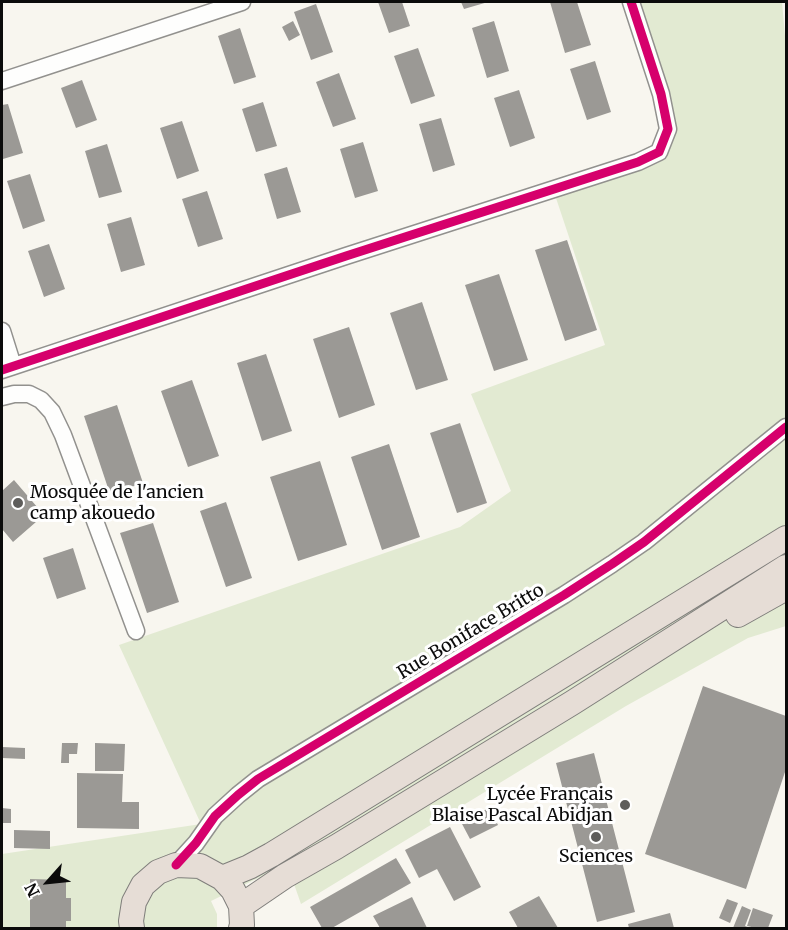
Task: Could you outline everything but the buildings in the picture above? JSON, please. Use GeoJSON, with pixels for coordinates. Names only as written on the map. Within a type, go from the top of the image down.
{"type":"FeatureCollection","features":[{"type":"Feature","properties":{"kind":"highway"},"geometry":{"type":"LineString","coordinates":[[222,878],[271,855],[786,538]]}},
{"type":"Feature","properties":{"kind":"highway"},"geometry":{"type":"LineString","coordinates":[[129,926],[134,902],[143,885],[158,872],[176,865],[200,866],[222,878],[233,890],[241,917],[285,876],[572,703],[786,567]]}},
{"type":"Feature","properties":{"kind":"highway"},"geometry":{"type":"LineString","coordinates":[[572,703],[786,588]]}},
{"type":"Feature","properties":{"kind":"street"},"geometry":{"type":"LineString","coordinates":[[2,81],[242,2]]}},
{"type":"Feature","properties":{"kind":"street"},"geometry":{"type":"LineString","coordinates":[[2,331],[7,368],[638,162],[659,152],[668,129],[661,94],[631,2]]}},
{"type":"Feature","properties":{"kind":"street"},"geometry":{"type":"LineString","coordinates":[[2,397],[29,394],[41,400],[52,412],[63,435],[136,631]]}},
{"type":"Feature","properties":{"kind":"street","name":"Rue Boniface Britto"},"geometry":{"type":"LineString","coordinates":[[176,865],[196,843],[215,816],[258,779],[612,564],[644,542],[786,427]]}},
{"type":"Feature","properties":{"kind":"green space"},"geometry":{"type":"Polygon","coordinates":[[[630,2],[782,2],[786,47],[786,626],[748,638],[626,706],[301,904],[287,864],[211,901],[217,914],[217,928],[2,928],[2,854],[201,824],[119,645],[460,527],[511,491],[471,394],[605,345],[556,198],[645,166],[671,129],[630,2]]]}},
{"type":"Feature","properties":{"kind":"cycle path"},"geometry":{"type":"LineString","coordinates":[[2,370],[638,162],[659,152],[668,129],[661,94],[631,2]]}},
{"type":"Feature","properties":{"kind":"cycle path"},"geometry":{"type":"LineString","coordinates":[[176,865],[196,843],[215,816],[258,779],[612,564],[644,542],[786,427]]}},
{"type":"Feature","properties":{"kind":"place","name":"Mosquée de l'ancien camp akouedo"},"geometry":{"type":"Point","coordinates":[18,503]}},
{"type":"Feature","properties":{"kind":"place","name":"Lycée Français Blaise Pascal Abidjan"},"geometry":{"type":"Point","coordinates":[625,805]}},
{"type":"Feature","properties":{"kind":"place","name":"Sciences"},"geometry":{"type":"Point","coordinates":[596,837]}}]}
